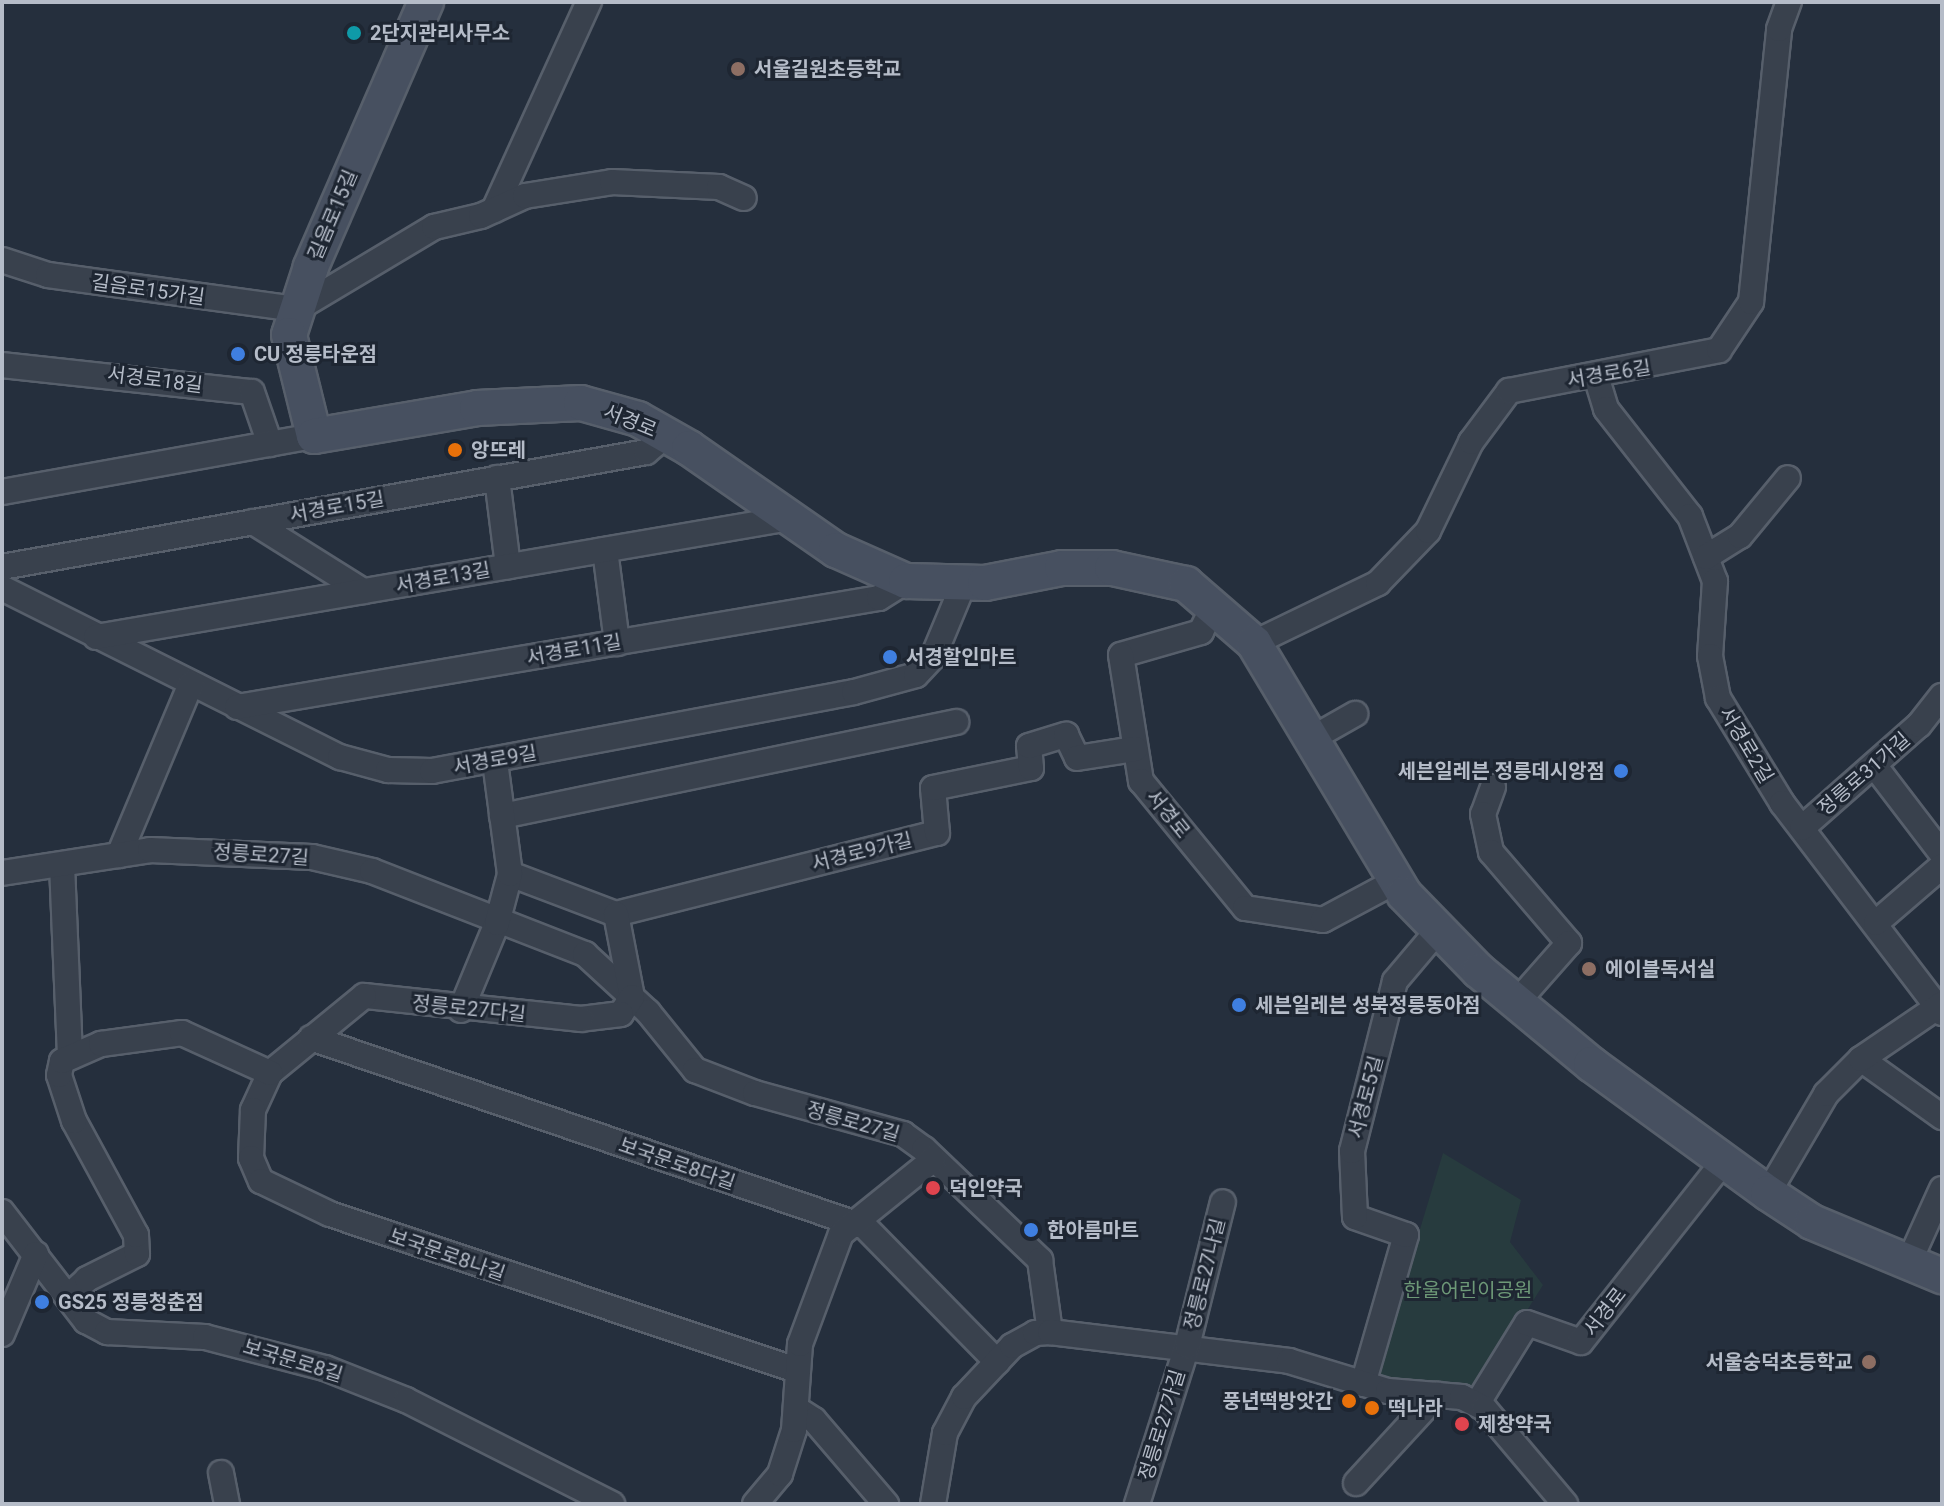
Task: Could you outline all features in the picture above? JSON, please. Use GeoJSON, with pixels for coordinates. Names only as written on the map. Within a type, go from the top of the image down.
{"type":"FeatureCollection","features":[{"type":"Feature","properties":{"kind":"street","name":"길음로15길"},"geometry":{"type":"LineString","coordinates":[[314,436],[289,335],[297,309],[426,2]]}},
{"type":"Feature","properties":{"kind":"street"},"geometry":{"type":"LineString","coordinates":[[494,210],[589,2]]}},
{"type":"Feature","properties":{"kind":"street","name":"서경로6길"},"geometry":{"type":"LineString","coordinates":[[1254,643],[1378,583],[1428,531],[1471,442],[1509,391],[1719,350],[1751,302],[1779,29],[1789,2]]}},
{"type":"Feature","properties":{"kind":"street"},"geometry":{"type":"LineString","coordinates":[[297,309],[434,227],[494,210],[525,196],[612,182],[719,187],[744,198]]}},
{"type":"Feature","properties":{"kind":"street","name":"길음로15가길"},"geometry":{"type":"LineString","coordinates":[[2,260],[48,275],[297,309]]}},
{"type":"Feature","properties":{"kind":"street","name":"서경로18길"},"geometry":{"type":"LineString","coordinates":[[2,365],[252,392],[270,444]]}},
{"type":"Feature","properties":{"kind":"street","name":"서경로2길"},"geometry":{"type":"LineString","coordinates":[[1596,376],[1606,409],[1690,516],[1706,557],[1715,581],[1710,656],[1718,698],[1802,828],[1941,1008]]}},
{"type":"Feature","properties":{"kind":"street","name":"서경로"},"geometry":{"type":"LineString","coordinates":[[2,492],[477,408],[581,403],[638,419],[836,550],[906,581],[964,583],[1062,568],[1112,568],[1186,584],[1254,643],[1396,881],[1439,929],[1517,1002],[1723,1162],[1812,1222],[1942,1276]]}},
{"type":"Feature","properties":{"kind":"street","name":"서경로15길"},"geometry":{"type":"LineString","coordinates":[[2,567],[646,452],[666,435]]}},
{"type":"Feature","properties":{"kind":"street"},"geometry":{"type":"LineString","coordinates":[[497,478],[508,566]]}},
{"type":"Feature","properties":{"kind":"street"},"geometry":{"type":"LineString","coordinates":[[1706,557],[1740,536],[1788,478]]}},
{"type":"Feature","properties":{"kind":"street","name":"서경로13길"},"geometry":{"type":"LineString","coordinates":[[96,637],[790,518]]}},
{"type":"Feature","properties":{"kind":"street"},"geometry":{"type":"LineString","coordinates":[[253,522],[363,591]]}},
{"type":"Feature","properties":{"kind":"street"},"geometry":{"type":"LineString","coordinates":[[605,550],[617,643]]}},
{"type":"Feature","properties":{"kind":"street","name":"서경로11길"},"geometry":{"type":"LineString","coordinates":[[237,707],[879,598],[906,581]]}},
{"type":"Feature","properties":{"kind":"street","name":"서경로9길"},"geometry":{"type":"LineString","coordinates":[[2,588],[340,757],[388,770],[432,771],[854,692],[916,675],[933,657],[964,583]]}},
{"type":"Feature","properties":{"kind":"street","name":"서경로"},"geometry":{"type":"LineString","coordinates":[[1214,606],[1201,632],[1121,655],[1141,781],[1245,908],[1323,920],[1396,881]]}},
{"type":"Feature","properties":{"kind":"street"},"geometry":{"type":"LineString","coordinates":[[119,855],[191,684]]}},
{"type":"Feature","properties":{"kind":"street","name":"정릉로31가길"},"geometry":{"type":"LineString","coordinates":[[1802,828],[1874,765],[1933,725],[1942,696]]}},
{"type":"Feature","properties":{"kind":"street"},"geometry":{"type":"LineString","coordinates":[[1311,739],[1355,714]]}},
{"type":"Feature","properties":{"kind":"street"},"geometry":{"type":"LineString","coordinates":[[502,816],[956,722]]}},
{"type":"Feature","properties":{"kind":"street","name":"서경로9가길"},"geometry":{"type":"LineString","coordinates":[[616,914],[937,833],[933,788],[1031,768],[1029,746],[1066,735],[1077,758],[1135,749]]}},
{"type":"Feature","properties":{"kind":"street"},"geometry":{"type":"LineString","coordinates":[[461,1010],[497,923],[510,874],[495,761]]}},
{"type":"Feature","properties":{"kind":"street"},"geometry":{"type":"LineString","coordinates":[[1874,765],[1942,854]]}},
{"type":"Feature","properties":{"kind":"street"},"geometry":{"type":"LineString","coordinates":[[1493,787],[1483,814],[1491,852],[1569,943],[1517,1002]]}},
{"type":"Feature","properties":{"kind":"street","name":"정릉로27길"},"geometry":{"type":"LineString","coordinates":[[2,873],[150,850],[312,857],[372,871],[497,923],[585,954],[632,997],[695,1070],[768,1097],[903,1134],[934,1159],[1040,1260],[1050,1332]]}},
{"type":"Feature","properties":{"kind":"street"},"geometry":{"type":"LineString","coordinates":[[62,865],[70,1057]]}},
{"type":"Feature","properties":{"kind":"street"},"geometry":{"type":"LineString","coordinates":[[1876,923],[1942,866]]}},
{"type":"Feature","properties":{"kind":"street"},"geometry":{"type":"LineString","coordinates":[[510,874],[616,914]]}},
{"type":"Feature","properties":{"kind":"street","name":"정릉로27길"},"geometry":{"type":"LineString","coordinates":[[616,914],[632,997]]}},
{"type":"Feature","properties":{"kind":"street","name":"서경로5길"},"geometry":{"type":"LineString","coordinates":[[1363,1384],[1406,1235],[1355,1217],[1352,1151],[1395,981],[1439,929]]}},
{"type":"Feature","properties":{"kind":"street","name":"정릉로27다길"},"geometry":{"type":"LineString","coordinates":[[311,1038],[364,996],[461,1010],[581,1019],[621,1014],[632,997]]}},
{"type":"Feature","properties":{"kind":"street"},"geometry":{"type":"LineString","coordinates":[[1768,1193],[1826,1094],[1861,1059],[1941,1008]]}},
{"type":"Feature","properties":{"kind":"street"},"geometry":{"type":"LineString","coordinates":[[68,1297],[87,1279],[137,1254],[136,1235],[74,1121],[59,1075],[62,1061],[101,1044],[182,1033],[270,1073]]}},
{"type":"Feature","properties":{"kind":"street","name":"보국문로8나길"},"geometry":{"type":"LineString","coordinates":[[311,1038],[270,1073],[253,1110],[251,1158],[261,1181],[330,1214],[457,1259],[796,1370]]}},
{"type":"Feature","properties":{"kind":"street","name":"보국문로8다길"},"geometry":{"type":"LineString","coordinates":[[311,1038],[865,1227],[997,1362]]}},
{"type":"Feature","properties":{"kind":"street"},"geometry":{"type":"LineString","coordinates":[[1861,1059],[1942,1117]]}},
{"type":"Feature","properties":{"kind":"street"},"geometry":{"type":"LineString","coordinates":[[755,1504],[780,1474],[797,1409],[796,1370],[833,1250],[853,1223],[934,1159]]}},
{"type":"Feature","properties":{"kind":"street","name":"서경로"},"geometry":{"type":"LineString","coordinates":[[1477,1404],[1527,1323],[1581,1342],[1723,1162]]}},
{"type":"Feature","properties":{"kind":"street"},"geometry":{"type":"LineString","coordinates":[[1909,1262],[1942,1189]]}},
{"type":"Feature","properties":{"kind":"street","name":"정릉로27나길"},"geometry":{"type":"LineString","coordinates":[[1187,1346],[1223,1202]]}},
{"type":"Feature","properties":{"kind":"street","name":"보국문로8길"},"geometry":{"type":"LineString","coordinates":[[2,1212],[86,1321],[107,1332],[205,1337],[325,1368],[406,1400],[612,1504]]}},
{"type":"Feature","properties":{"kind":"street"},"geometry":{"type":"LineString","coordinates":[[2,1334],[36,1254]]}},
{"type":"Feature","properties":{"kind":"street"},"geometry":{"type":"LineString","coordinates":[[933,1504],[945,1433],[964,1397],[997,1362],[1035,1333],[1050,1332],[1187,1346],[1289,1361],[1363,1384],[1477,1404],[1565,1504]]}},
{"type":"Feature","properties":{"kind":"street","name":"정릉로27가길"},"geometry":{"type":"LineString","coordinates":[[1137,1504],[1187,1346]]}},
{"type":"Feature","properties":{"kind":"street"},"geometry":{"type":"LineString","coordinates":[[1356,1483],[1437,1395]]}},
{"type":"Feature","properties":{"kind":"street"},"geometry":{"type":"LineString","coordinates":[[797,1409],[814,1420],[886,1504]]}},
{"type":"Feature","properties":{"kind":"street"},"geometry":{"type":"LineString","coordinates":[[221,1473],[227,1504]]}},
{"type":"Feature","properties":{"kind":"green space","name":"한울어린이공원"},"geometry":{"type":"Polygon","coordinates":[[[1443,1153],[1521,1200],[1510,1242],[1543,1285],[1474,1395],[1375,1378],[1443,1153]]]}},
{"type":"Feature","properties":{"kind":"place","name":"2단지관리사무소"},"geometry":{"type":"Point","coordinates":[354,33]}},
{"type":"Feature","properties":{"kind":"place","name":"서울길원초등학교"},"geometry":{"type":"Point","coordinates":[738,69]}},
{"type":"Feature","properties":{"kind":"place","name":"CU 정릉타운점"},"geometry":{"type":"Point","coordinates":[238,354]}},
{"type":"Feature","properties":{"kind":"place","name":"앙뜨레"},"geometry":{"type":"Point","coordinates":[455,450]}},
{"type":"Feature","properties":{"kind":"place","name":"서경할인마트"},"geometry":{"type":"Point","coordinates":[890,657]}},
{"type":"Feature","properties":{"kind":"place","name":"세븐일레븐 정릉데시앙점"},"geometry":{"type":"Point","coordinates":[1621,771]}},
{"type":"Feature","properties":{"kind":"place","name":"에이블독서실"},"geometry":{"type":"Point","coordinates":[1589,969]}},
{"type":"Feature","properties":{"kind":"place","name":"세븐일레븐 성북정릉동아점"},"geometry":{"type":"Point","coordinates":[1239,1005]}},
{"type":"Feature","properties":{"kind":"place","name":"덕인약국"},"geometry":{"type":"Point","coordinates":[933,1188]}},
{"type":"Feature","properties":{"kind":"place","name":"한아름마트"},"geometry":{"type":"Point","coordinates":[1031,1230]}},
{"type":"Feature","properties":{"kind":"place","name":"GS25 정릉청춘점"},"geometry":{"type":"Point","coordinates":[42,1302]}},
{"type":"Feature","properties":{"kind":"place","name":"서울숭덕초등학교"},"geometry":{"type":"Point","coordinates":[1869,1362]}},
{"type":"Feature","properties":{"kind":"place","name":"풍년떡방앗간"},"geometry":{"type":"Point","coordinates":[1349,1401]}},
{"type":"Feature","properties":{"kind":"place","name":"떡나라"},"geometry":{"type":"Point","coordinates":[1372,1408]}},
{"type":"Feature","properties":{"kind":"place","name":"제창약국"},"geometry":{"type":"Point","coordinates":[1462,1424]}}]}
